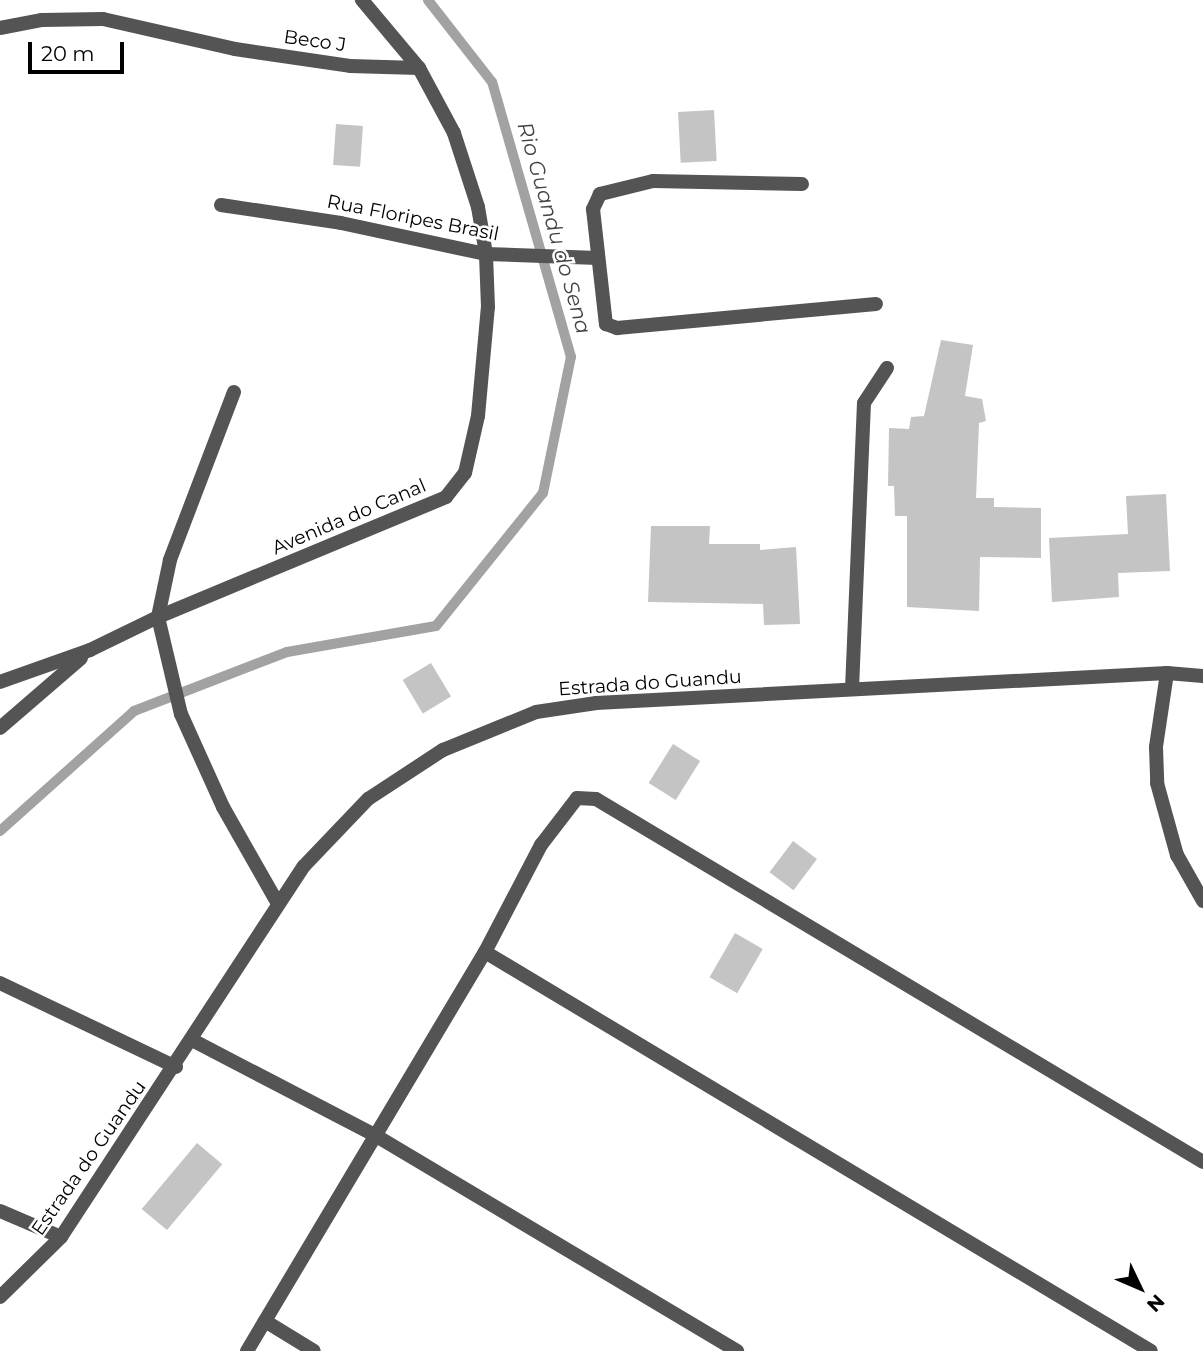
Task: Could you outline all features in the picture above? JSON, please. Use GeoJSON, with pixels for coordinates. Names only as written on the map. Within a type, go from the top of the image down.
{"type":"FeatureCollection","features":[{"type":"Feature","properties":{"kind":"street","name":"Avenida do Canal"},"geometry":{"type":"LineString","coordinates":[[0,682],[90,650],[158,617],[362,534],[452,491],[470,462],[478,416],[488,307],[486,254],[466,167],[419,68],[362,0]]}},
{"type":"Feature","properties":{"kind":"street","name":"Beco J"},"geometry":{"type":"LineString","coordinates":[[0,28],[43,20],[103,19],[235,49],[350,66],[419,68]]}},
{"type":"Feature","properties":{"kind":"street"},"geometry":{"type":"LineString","coordinates":[[802,184],[653,181],[607,190],[595,200],[593,209],[602,317],[610,327],[876,304]]}},
{"type":"Feature","properties":{"kind":"street","name":"Rua Floripes Brasil"},"geometry":{"type":"LineString","coordinates":[[221,205],[314,218],[486,254],[598,258]]}},
{"type":"Feature","properties":{"kind":"street"},"geometry":{"type":"LineString","coordinates":[[852,689],[863,403],[887,368]]}},
{"type":"Feature","properties":{"kind":"street"},"geometry":{"type":"LineString","coordinates":[[234,392],[170,560],[158,617],[181,714],[223,807],[276,902]]}},
{"type":"Feature","properties":{"kind":"street"},"geometry":{"type":"LineString","coordinates":[[0,728],[90,650]]}},
{"type":"Feature","properties":{"kind":"street"},"geometry":{"type":"LineString","coordinates":[[1167,673],[1156,747],[1157,783],[1177,855],[1203,901]]}},
{"type":"Feature","properties":{"kind":"street","name":"Estrada do Guandu"},"geometry":{"type":"LineString","coordinates":[[0,1297],[61,1237],[194,1041],[276,902],[304,866],[368,799],[443,750],[491,727],[536,712],[596,703],[1167,673],[1203,676]]}},
{"type":"Feature","properties":{"kind":"street"},"geometry":{"type":"LineString","coordinates":[[247,1351],[373,1134],[485,953],[562,812],[577,798],[596,799],[1203,1162]]}},
{"type":"Feature","properties":{"kind":"street"},"geometry":{"type":"LineString","coordinates":[[485,953],[1151,1351]]}},
{"type":"Feature","properties":{"kind":"street","name":"Estrada do Guandu"},"geometry":{"type":"LineString","coordinates":[[0,983],[176,1068]]}},
{"type":"Feature","properties":{"kind":"street"},"geometry":{"type":"LineString","coordinates":[[194,1041],[373,1134],[737,1351]]}},
{"type":"Feature","properties":{"kind":"street"},"geometry":{"type":"LineString","coordinates":[[0,1211],[61,1237]]}},
{"type":"Feature","properties":{"kind":"street"},"geometry":{"type":"LineString","coordinates":[[265,1321],[314,1351]]}},
{"type":"Feature","properties":{"kind":"building"},"geometry":{"type":"Polygon","coordinates":[[[714,110],[717,161],[681,163],[678,112],[714,110]]]}},
{"type":"Feature","properties":{"kind":"building"},"geometry":{"type":"Polygon","coordinates":[[[336,124],[363,126],[360,167],[333,165],[336,124]]]}},
{"type":"Feature","properties":{"kind":"building"},"geometry":{"type":"Polygon","coordinates":[[[941,340],[973,345],[965,396],[982,399],[986,421],[979,423],[976,498],[994,498],[994,507],[1041,508],[1041,558],[980,557],[979,611],[907,607],[907,516],[895,516],[894,486],[888,486],[889,428],[909,429],[911,417],[924,416],[941,340]]]}},
{"type":"Feature","properties":{"kind":"building"},"geometry":{"type":"Polygon","coordinates":[[[1166,494],[1170,571],[1118,573],[1119,597],[1052,602],[1049,538],[1128,534],[1126,496],[1166,494]]]}},
{"type":"Feature","properties":{"kind":"building"},"geometry":{"type":"Polygon","coordinates":[[[651,526],[710,526],[709,544],[760,544],[760,550],[796,547],[800,624],[764,625],[763,604],[648,602],[651,526]]]}},
{"type":"Feature","properties":{"kind":"building"},"geometry":{"type":"Polygon","coordinates":[[[431,663],[451,696],[423,713],[403,680],[431,663]]]}},
{"type":"Feature","properties":{"kind":"building"},"geometry":{"type":"Polygon","coordinates":[[[673,744],[700,761],[676,800],[649,783],[673,744]]]}},
{"type":"Feature","properties":{"kind":"building"},"geometry":{"type":"Polygon","coordinates":[[[793,841],[817,859],[793,890],[770,872],[793,841]]]}},
{"type":"Feature","properties":{"kind":"building"},"geometry":{"type":"Polygon","coordinates":[[[735,933],[763,949],[737,993],[710,977],[735,933]]]}},
{"type":"Feature","properties":{"kind":"building"},"geometry":{"type":"Polygon","coordinates":[[[197,1143],[222,1164],[167,1230],[142,1209],[197,1143]]]}},
{"type":"Feature","properties":{"kind":"waterway","name":"Rio Guandu do Sena"},"geometry":{"type":"LineString","coordinates":[[0,831],[134,711],[287,652],[436,626],[543,493],[571,357],[492,82],[428,0]]}}]}
